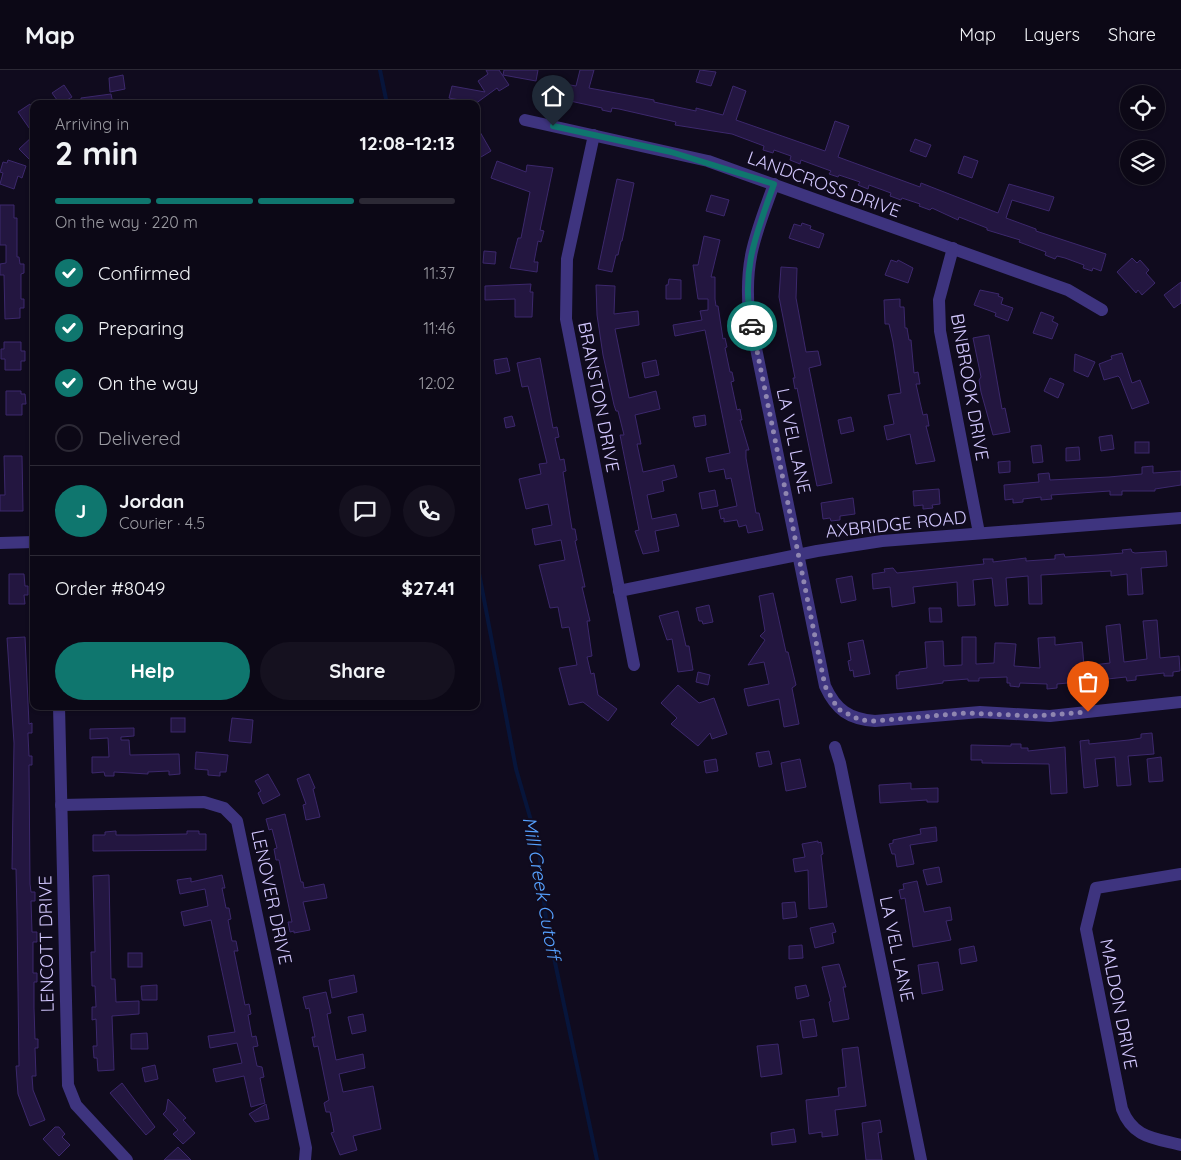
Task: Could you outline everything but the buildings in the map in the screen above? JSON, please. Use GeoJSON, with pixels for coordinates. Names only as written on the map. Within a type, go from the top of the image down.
{"type":"FeatureCollection","features":[{"type":"Feature","properties":{"kind":"street","name":"LANDCROSS DRIVE"},"geometry":{"type":"LineString","coordinates":[[525,120],[699,159],[774,184],[1068,290],[1102,310]]}},
{"type":"Feature","properties":{"kind":"street","name":"BRANSTON DRIVE"},"geometry":{"type":"LineString","coordinates":[[594,135],[567,259],[566,319],[634,665]]}},
{"type":"Feature","properties":{"kind":"street","name":"LA VEL LANE"},"geometry":{"type":"LineString","coordinates":[[774,184],[749,259],[747,288],[749,314],[825,686],[836,705],[848,716],[860,720],[875,721],[980,712],[1050,716],[1181,702]]}},
{"type":"Feature","properties":{"kind":"street","name":"BINBROOK DRIVE"},"geometry":{"type":"LineString","coordinates":[[953,248],[939,300],[940,331],[979,533]]}},
{"type":"Feature","properties":{"kind":"street","name":"AXBRIDGE ROAD"},"geometry":{"type":"LineString","coordinates":[[619,591],[798,555],[882,541],[1181,518]]}},
{"type":"Feature","properties":{"kind":"street"},"geometry":{"type":"LineString","coordinates":[[0,542],[30,542]]}},
{"type":"Feature","properties":{"kind":"street","name":"LENCOTT DRIVE"},"geometry":{"type":"LineString","coordinates":[[59,710],[68,1085],[76,1105],[127,1160]]}},
{"type":"Feature","properties":{"kind":"street","name":"LA VEL LANE"},"geometry":{"type":"LineString","coordinates":[[834,747],[840,763],[922,1160]]}},
{"type":"Feature","properties":{"kind":"street","name":"LENOVER DRIVE"},"geometry":{"type":"LineString","coordinates":[[61,805],[204,802],[224,808],[237,822],[306,1148],[305,1160]]}},
{"type":"Feature","properties":{"kind":"street","name":"MALDON DRIVE"},"geometry":{"type":"LineString","coordinates":[[1181,874],[1096,888],[1086,929],[1122,1109],[1127,1122],[1141,1135],[1181,1145]]}},
{"type":"Feature","properties":{"kind":"waterway","name":"Mill Creek Cutoff"},"geometry":{"type":"LineString","coordinates":[[380,70],[386,100]]}},
{"type":"Feature","properties":{"kind":"waterway","name":"Mill Creek Cutoff"},"geometry":{"type":"LineString","coordinates":[[480,578],[516,769],[539,848],[546,920],[597,1160]]}},
{"type":"Feature","properties":{"kind":"way so far"},"geometry":{"type":"LineString","coordinates":[[752,326],[825,686],[838,709],[848,716],[860,720],[875,721],[980,712],[1050,716],[1088,712]]}},
{"type":"Feature","properties":{"kind":"route"},"geometry":{"type":"LineString","coordinates":[[553,126],[708,161],[774,184],[749,259],[747,288],[752,326]]}}]}
